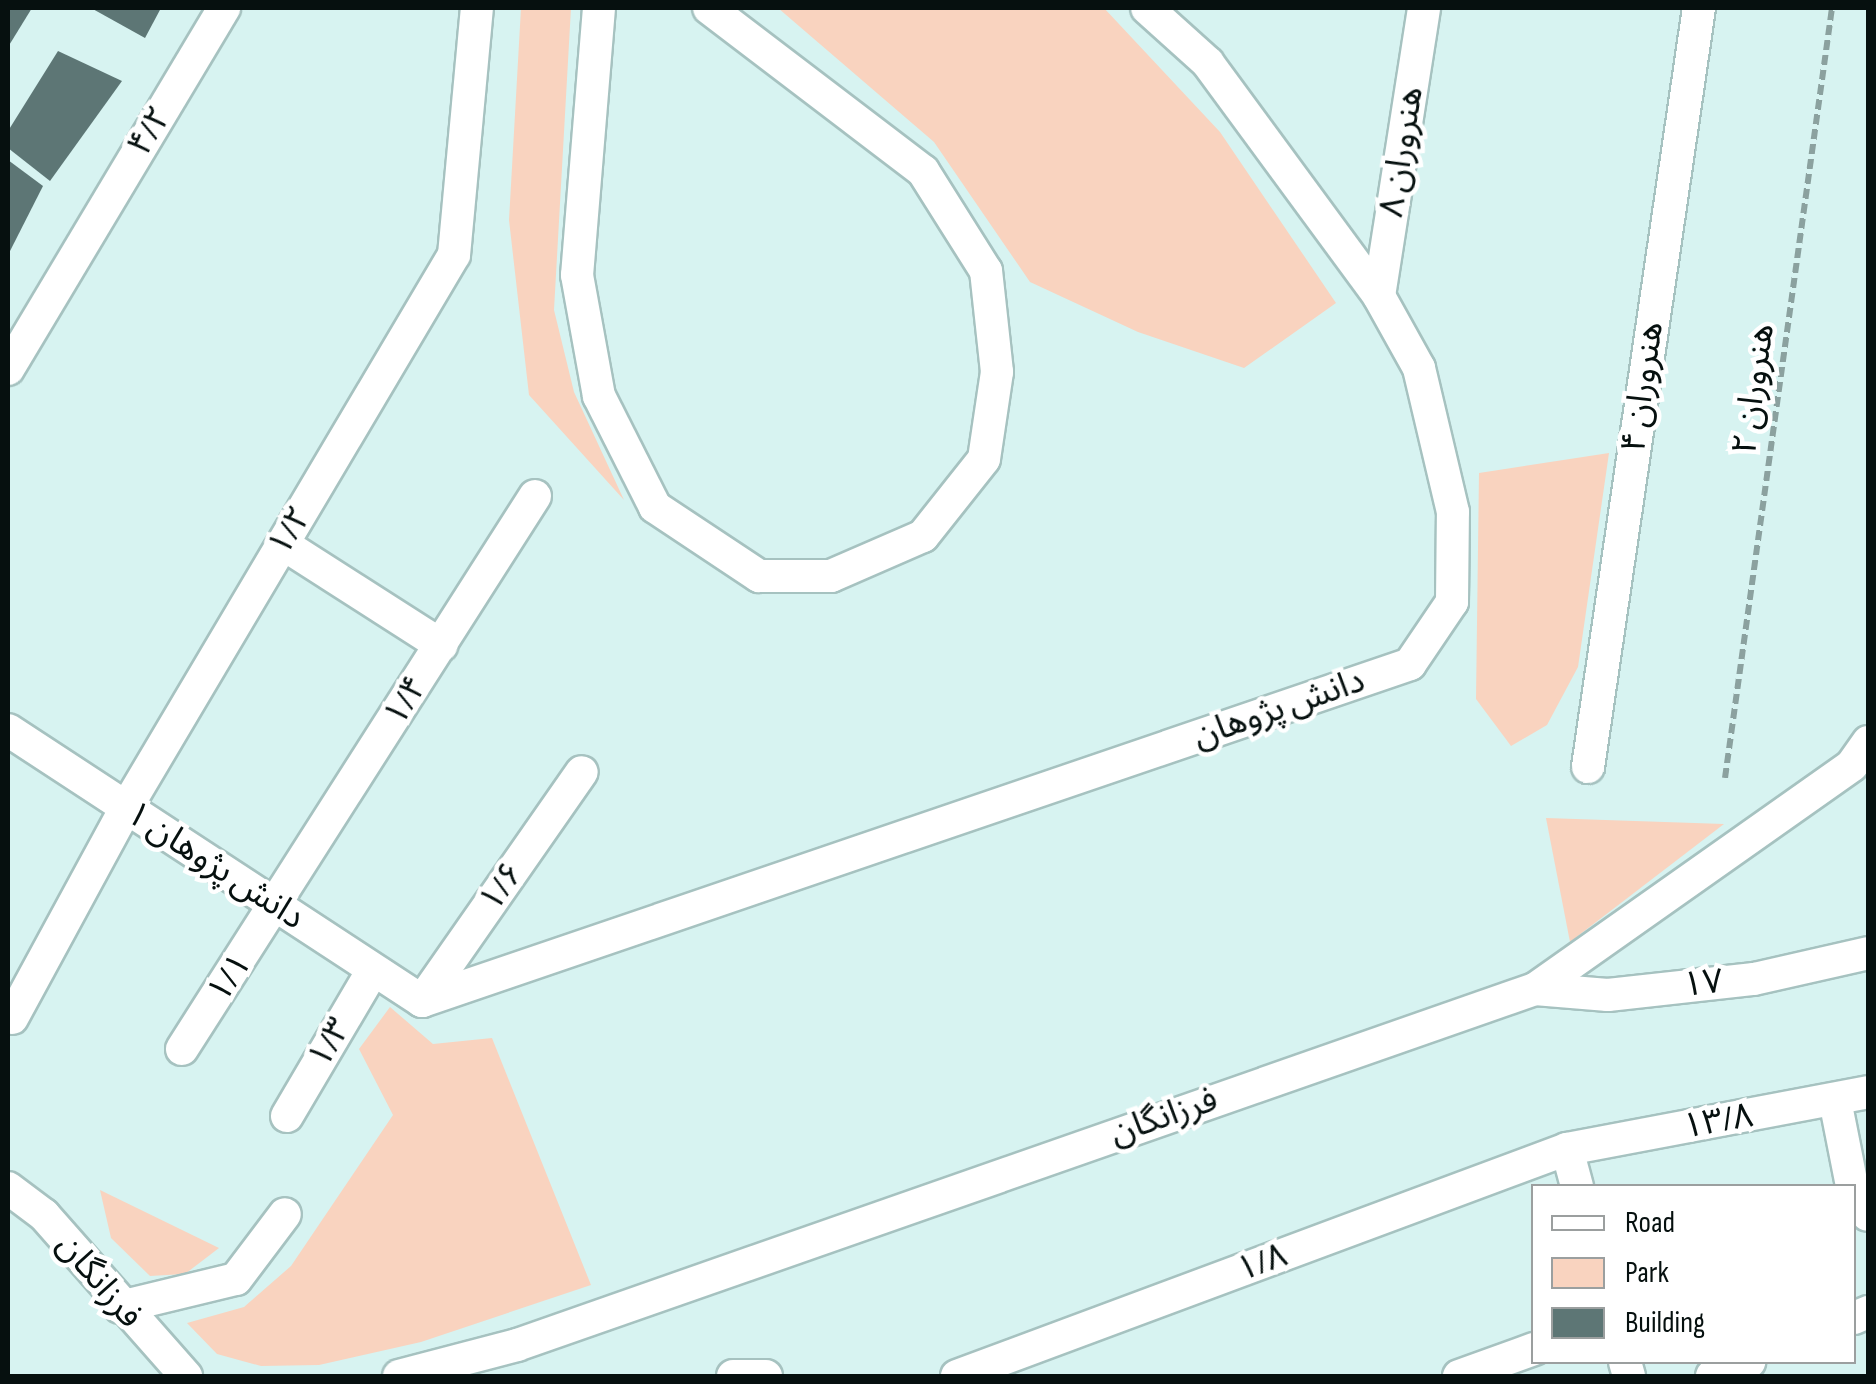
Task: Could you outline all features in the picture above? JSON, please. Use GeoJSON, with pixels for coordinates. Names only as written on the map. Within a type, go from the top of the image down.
{"type":"FeatureCollection","features":[{"type":"Feature","properties":{"kind":"street","name":"۴/۲"},"geometry":{"type":"LineString","coordinates":[[8,369],[224,8]]}},
{"type":"Feature","properties":{"kind":"street","name":"۱/۲"},"geometry":{"type":"LineString","coordinates":[[12,1018],[126,808],[454,255],[477,8]]}},
{"type":"Feature","properties":{"kind":"street"},"geometry":{"type":"LineString","coordinates":[[599,8],[578,275],[599,396],[654,507],[759,576],[831,576],[923,536],[984,459],[997,372],[986,271],[923,171],[709,8]]}},
{"type":"Feature","properties":{"kind":"street","name":"دانش پژوهان"},"geometry":{"type":"LineString","coordinates":[[422,1001],[1410,664],[1452,602],[1453,512],[1420,368],[1380,296],[1208,63],[1147,8]]}},
{"type":"Feature","properties":{"kind":"street","name":"هنروران ۸"},"geometry":{"type":"LineString","coordinates":[[1380,296],[1424,8]]}},
{"type":"Feature","properties":{"kind":"street","name":"هنروران ۴"},"geometry":{"type":"LineString","coordinates":[[1588,766],[1699,8]]}},
{"type":"Feature","properties":{"kind":"street","name":"۱/۴"},"geometry":{"type":"LineString","coordinates":[[278,907],[535,496]]}},
{"type":"Feature","properties":{"kind":"street"},"geometry":{"type":"LineString","coordinates":[[283,544],[441,646]]}},
{"type":"Feature","properties":{"kind":"street","name":"دانش پژوهان ۱"},"geometry":{"type":"LineString","coordinates":[[8,730],[422,1001]]}},
{"type":"Feature","properties":{"kind":"street","name":"فرزانگان"},"geometry":{"type":"LineString","coordinates":[[399,1376],[517,1345],[1535,989],[1852,766],[1868,742]]}},
{"type":"Feature","properties":{"kind":"street","name":"۱/۶"},"geometry":{"type":"LineString","coordinates":[[422,1001],[582,772]]}},
{"type":"Feature","properties":{"kind":"street","name":"۱/۱"},"geometry":{"type":"LineString","coordinates":[[182,1049],[278,907]]}},
{"type":"Feature","properties":{"kind":"street","name":"۱۷"},"geometry":{"type":"LineString","coordinates":[[1535,989],[1626,993],[1754,979],[1868,953]]}},
{"type":"Feature","properties":{"kind":"street","name":"۱/۳"},"geometry":{"type":"LineString","coordinates":[[287,1116],[373,970]]}},
{"type":"Feature","properties":{"kind":"street","name":"۱۳/۸"},"geometry":{"type":"LineString","coordinates":[[1567,1149],[1868,1092]]}},
{"type":"Feature","properties":{"kind":"street"},"geometry":{"type":"LineString","coordinates":[[1835,1100],[1851,1184]]}},
{"type":"Feature","properties":{"kind":"street"},"geometry":{"type":"LineString","coordinates":[[1567,1149],[1576,1184]]}},
{"type":"Feature","properties":{"kind":"street","name":"۱/۸"},"geometry":{"type":"LineString","coordinates":[[957,1376],[1567,1149]]}},
{"type":"Feature","properties":{"kind":"street","name":"فرزانگان"},"geometry":{"type":"LineString","coordinates":[[8,1188],[44,1214],[180,1376]]}},
{"type":"Feature","properties":{"kind":"street"},"geometry":{"type":"LineString","coordinates":[[120,1307],[236,1279],[285,1214]]}},
{"type":"Feature","properties":{"kind":"street"},"geometry":{"type":"LineString","coordinates":[[1459,1376],[1531,1350]]}},
{"type":"Feature","properties":{"kind":"street"},"geometry":{"type":"LineString","coordinates":[[1712,1376],[1743,1364]]}},
{"type":"Feature","properties":{"kind":"street"},"geometry":{"type":"LineString","coordinates":[[733,1376],[766,1376]]}},
{"type":"Feature","properties":{"kind":"path","name":"هنروران ۲"},"geometry":{"type":"LineString","coordinates":[[1725,778],[1832,8]]}},
{"type":"Feature","properties":{"kind":"green space"},"geometry":{"type":"Polygon","coordinates":[[[521,8],[571,8],[554,310],[574,392],[624,500],[529,395],[509,220],[521,8]]]}},
{"type":"Feature","properties":{"kind":"green space"},"geometry":{"type":"Polygon","coordinates":[[[778,8],[1104,8],[1220,132],[1336,303],[1244,368],[1138,332],[1030,282],[934,142],[778,8]]]}},
{"type":"Feature","properties":{"kind":"green space"},"geometry":{"type":"Polygon","coordinates":[[[1609,453],[1578,667],[1547,725],[1511,746],[1476,699],[1479,473],[1609,453]]]}},
{"type":"Feature","properties":{"kind":"green space"},"geometry":{"type":"Polygon","coordinates":[[[1546,818],[1724,824],[1570,942],[1546,818]]]}},
{"type":"Feature","properties":{"kind":"green space"},"geometry":{"type":"Polygon","coordinates":[[[390,1007],[433,1044],[492,1038],[591,1285],[421,1342],[319,1365],[261,1366],[217,1354],[187,1323],[244,1307],[291,1266],[393,1115],[359,1049],[390,1007]]]}},
{"type":"Feature","properties":{"kind":"green space"},"geometry":{"type":"Polygon","coordinates":[[[100,1190],[219,1248],[185,1274],[150,1276],[111,1238],[100,1190]]]}},
{"type":"Feature","properties":{"kind":"building"},"geometry":{"type":"Polygon","coordinates":[[[8,8],[32,8],[8,47],[8,8]]]}},
{"type":"Feature","properties":{"kind":"building"},"geometry":{"type":"Polygon","coordinates":[[[91,8],[161,8],[145,38],[91,8]]]}},
{"type":"Feature","properties":{"kind":"building"},"geometry":{"type":"Polygon","coordinates":[[[58,51],[122,81],[50,181],[8,148],[8,131],[58,51]]]}},
{"type":"Feature","properties":{"kind":"building"},"geometry":{"type":"Polygon","coordinates":[[[8,160],[43,186],[8,255],[8,160]]]}}]}
